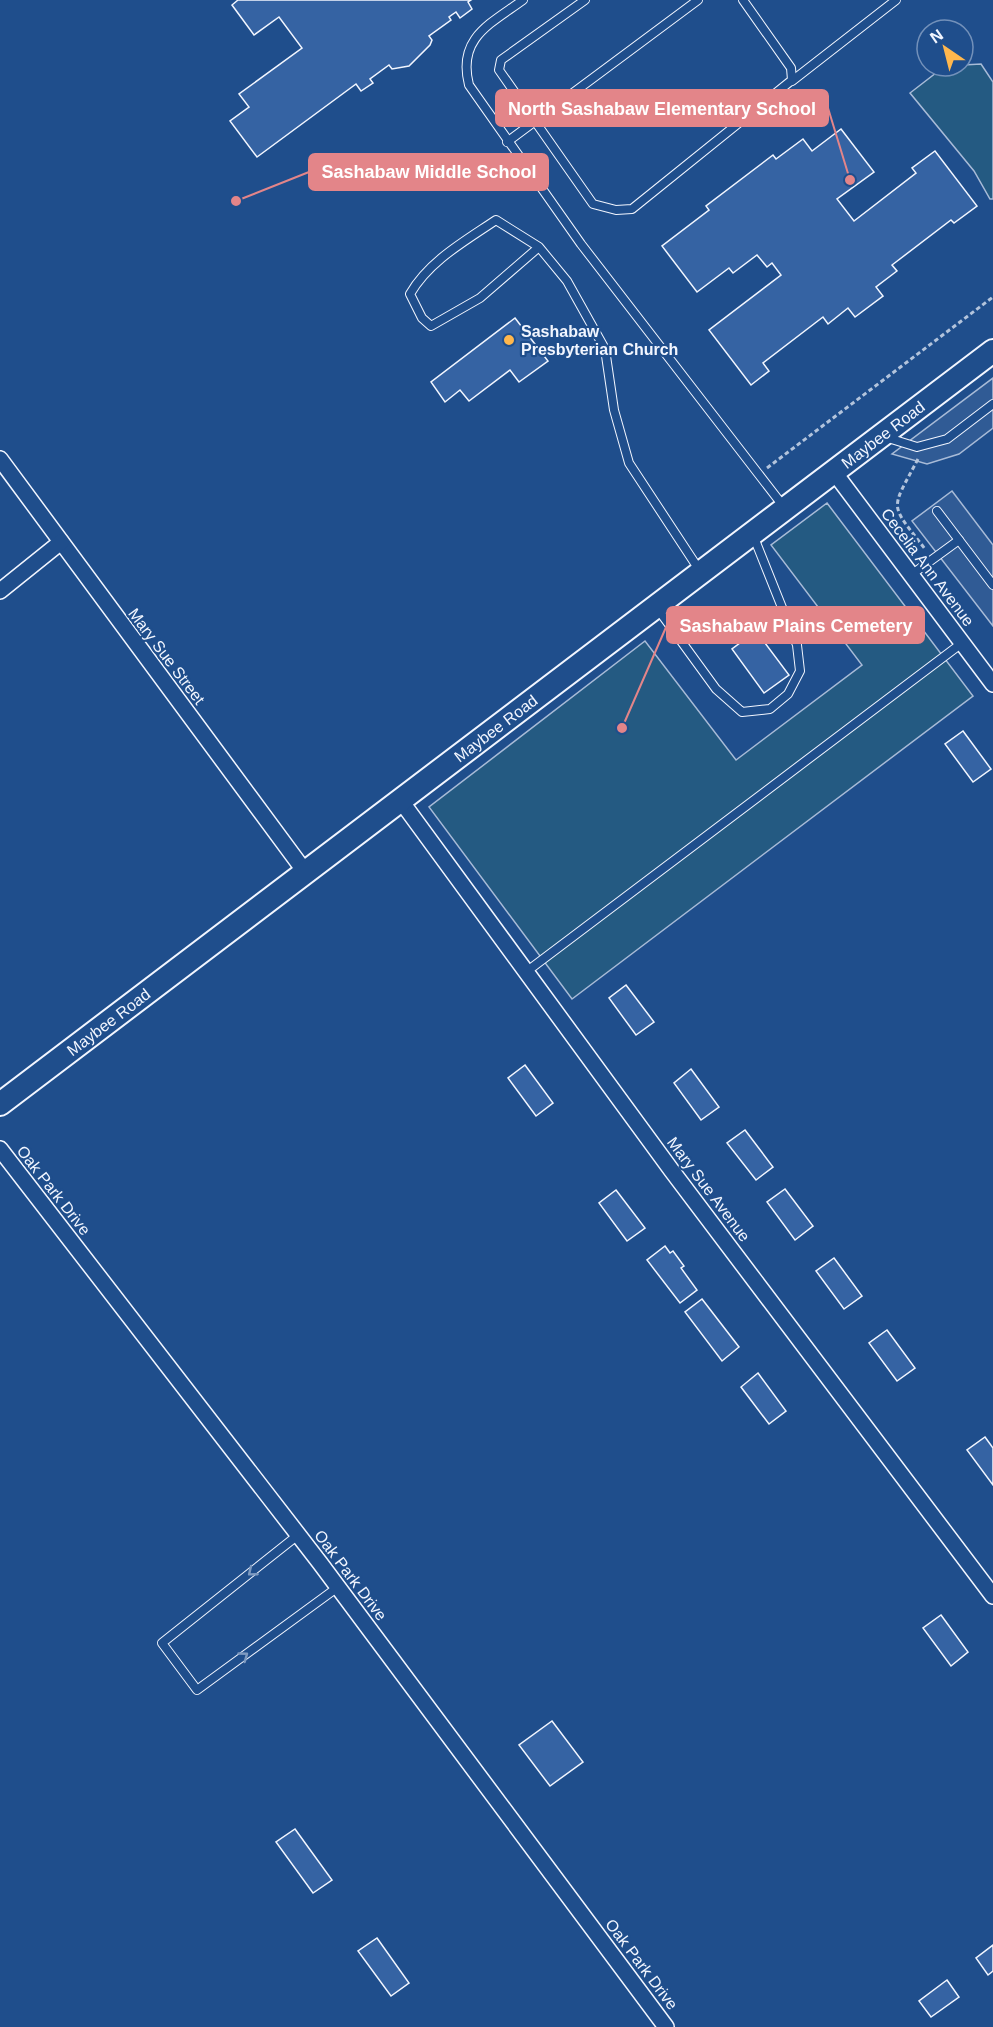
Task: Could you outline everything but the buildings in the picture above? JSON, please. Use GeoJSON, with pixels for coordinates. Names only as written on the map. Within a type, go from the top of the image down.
{"type":"FeatureCollection","features":[{"type":"Feature","properties":{"kind":"main road","name":"Maybee Road"},"geometry":{"type":"LineString","coordinates":[[0,1104],[993,351]]}},
{"type":"Feature","properties":{"kind":"street","name":"Mary Sue Street"},"geometry":{"type":"LineString","coordinates":[[0,459],[306,873]]}},
{"type":"Feature","properties":{"kind":"street","name":"Cecelia Ann Avenue"},"geometry":{"type":"LineString","coordinates":[[834,472],[993,684]]}},
{"type":"Feature","properties":{"kind":"street"},"geometry":{"type":"LineString","coordinates":[[0,591],[61,542]]}},
{"type":"Feature","properties":{"kind":"street","name":"Mary Sue Avenue"},"geometry":{"type":"LineString","coordinates":[[401,801],[672,1171],[993,1596]]}},
{"type":"Feature","properties":{"kind":"street","name":"Oak Park Drive"},"geometry":{"type":"LineString","coordinates":[[0,1149],[338,1587],[666,2027]]}},
{"type":"Feature","properties":{"kind":"lane"},"geometry":{"type":"LineString","coordinates":[[523,0],[480,32],[469,48],[465,60],[468,85],[507,142],[665,356],[785,508]]}},
{"type":"Feature","properties":{"kind":"lane"},"geometry":{"type":"LineString","coordinates":[[585,0],[501,60],[499,70],[593,204],[616,210],[632,209],[896,0]]}},
{"type":"Feature","properties":{"kind":"lane"},"geometry":{"type":"LineString","coordinates":[[507,142],[535,124],[698,0]]}},
{"type":"Feature","properties":{"kind":"lane"},"geometry":{"type":"LineString","coordinates":[[743,0],[791,68],[792,81]]}},
{"type":"Feature","properties":{"kind":"lane"},"geometry":{"type":"LineString","coordinates":[[539,247],[480,298],[431,326],[422,318],[410,294],[418,281],[450,251],[496,220],[539,247],[567,281],[605,349],[614,410],[628,463],[701,572]]}},
{"type":"Feature","properties":{"kind":"lane"},"geometry":{"type":"LineString","coordinates":[[881,436],[917,447],[925,446],[947,439],[993,404]]}},
{"type":"Feature","properties":{"kind":"lane"},"geometry":{"type":"LineString","coordinates":[[937,511],[993,585]]}},
{"type":"Feature","properties":{"kind":"lane"},"geometry":{"type":"LineString","coordinates":[[656,606],[716,689],[742,712],[770,709],[788,694],[800,671],[797,645],[752,533]]}},
{"type":"Feature","properties":{"kind":"lane"},"geometry":{"type":"LineString","coordinates":[[911,575],[959,540]]}},
{"type":"Feature","properties":{"kind":"lane"},"geometry":{"type":"LineString","coordinates":[[526,972],[962,643]]}},
{"type":"Feature","properties":{"kind":"lane"},"geometry":{"type":"LineString","coordinates":[[298,1535],[162,1643],[197,1690],[338,1587]]}},
{"type":"Feature","properties":{"kind":"path"},"geometry":{"type":"LineString","coordinates":[[759,475],[993,297]]}},
{"type":"Feature","properties":{"kind":"path"},"geometry":{"type":"LineString","coordinates":[[925,446],[899,493],[896,505],[907,529],[932,560]]}},
{"type":"Feature","properties":{"kind":"shaded area"},"geometry":{"type":"Polygon","coordinates":[[[975,64],[981,64],[993,82],[993,199],[990,199],[974,171],[910,93],[929,78],[975,78],[975,64]]]}},
{"type":"Feature","properties":{"kind":"shaded area"},"geometry":{"type":"Polygon","coordinates":[[[993,378],[993,428],[959,454],[927,464],[892,454],[993,378]]]}},
{"type":"Feature","properties":{"kind":"shaded area"},"geometry":{"type":"Polygon","coordinates":[[[952,491],[993,545],[993,626],[912,521],[952,491]]]}},
{"type":"Feature","properties":{"kind":"shaded area"},"geometry":{"type":"Polygon","coordinates":[[[827,503],[973,696],[572,999],[429,807],[645,641],[736,760],[862,665],[771,545],[827,503]]]}},
{"type":"Feature","properties":{"kind":"place","name":"North Sashabaw Elementary School"},"geometry":{"type":"Point","coordinates":[850,180]}},
{"type":"Feature","properties":{"kind":"place","name":"Sashabaw Middle School"},"geometry":{"type":"Point","coordinates":[236,201]}},
{"type":"Feature","properties":{"kind":"place","name":"Sashabaw Presbyterian Church"},"geometry":{"type":"Point","coordinates":[509,340]}},
{"type":"Feature","properties":{"kind":"place","name":"Sashabaw Plains Cemetery"},"geometry":{"type":"Point","coordinates":[622,728]}}]}
